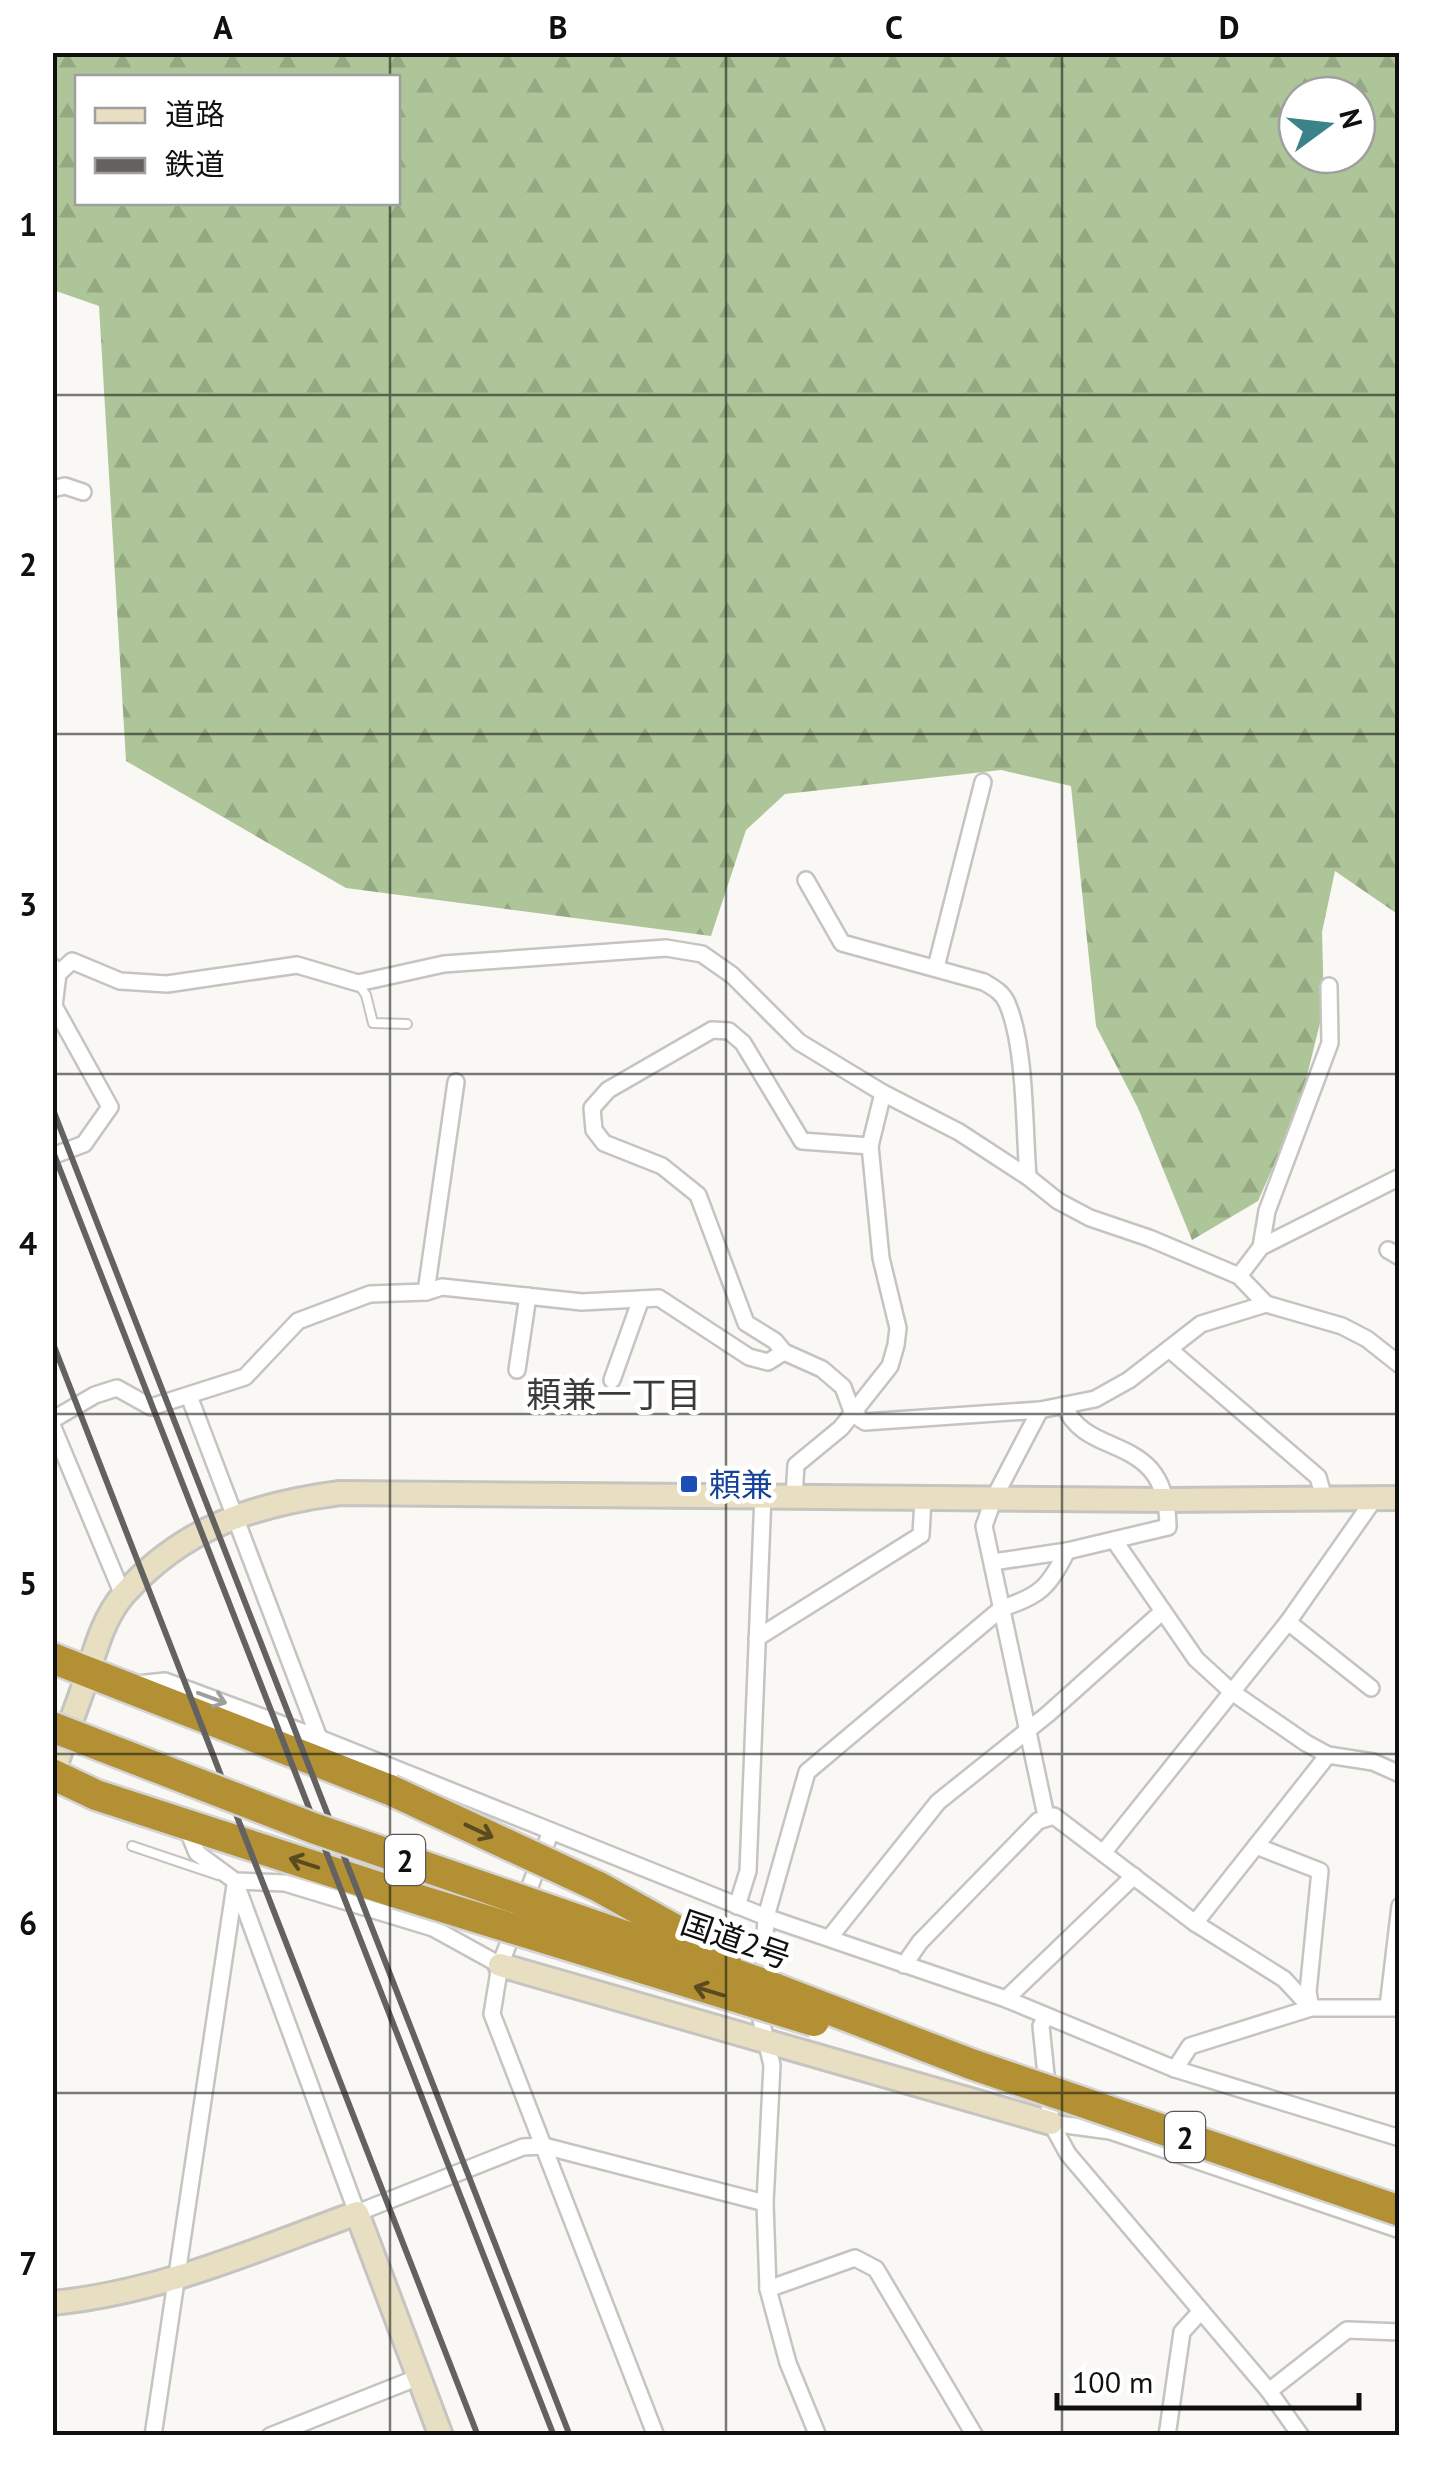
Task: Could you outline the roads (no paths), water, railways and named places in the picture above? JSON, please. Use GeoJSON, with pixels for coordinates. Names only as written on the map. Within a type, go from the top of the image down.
{"type":"FeatureCollection","features":[{"type":"Feature","properties":{"kind":"highway"},"geometry":{"type":"LineString","coordinates":[[52,1658],[390,1790],[599,1887],[716,1951],[761,1983]]}},
{"type":"Feature","properties":{"kind":"highway","name":"国道2号"},"geometry":{"type":"LineString","coordinates":[[52,1727],[313,1828],[761,1983],[971,2064],[1400,2211]]}},
{"type":"Feature","properties":{"kind":"highway"},"geometry":{"type":"LineString","coordinates":[[53,1776],[96,1795],[397,1893],[754,2005],[971,2064]]}},
{"type":"Feature","properties":{"kind":"street"},"geometry":{"type":"LineString","coordinates":[[52,489],[65,486],[83,492]]}},
{"type":"Feature","properties":{"kind":"street"},"geometry":{"type":"LineString","coordinates":[[936,967],[983,782]]}},
{"type":"Feature","properties":{"kind":"street"},"geometry":{"type":"LineString","coordinates":[[806,880],[842,942],[936,967],[1000,991],[1016,1032],[1028,1177]]}},
{"type":"Feature","properties":{"kind":"street"},"geometry":{"type":"LineString","coordinates":[[52,1156],[84,1144],[110,1107],[54,1006],[55,970],[72,961],[120,981],[166,984],[297,965],[358,983],[444,964],[666,948],[702,954],[732,975],[799,1042],[883,1093],[959,1132],[1058,1201],[1090,1218],[1239,1276],[1266,1304],[1342,1326],[1367,1339],[1400,1365]]}},
{"type":"Feature","properties":{"kind":"street"},"geometry":{"type":"LineString","coordinates":[[1261,1247],[1267,1212],[1330,1043],[1328,986]]}},
{"type":"Feature","properties":{"kind":"street"},"geometry":{"type":"LineString","coordinates":[[870,1146],[802,1140],[743,1043],[730,1031],[712,1030],[608,1090],[592,1108],[594,1130],[604,1144],[662,1166],[698,1195],[746,1322],[775,1341],[784,1352],[822,1369],[843,1387],[853,1414],[864,1422],[1040,1410],[1095,1399],[1129,1380],[1201,1324],[1266,1304]]}},
{"type":"Feature","properties":{"kind":"street"},"geometry":{"type":"LineString","coordinates":[[426,1292],[456,1082]]}},
{"type":"Feature","properties":{"kind":"street"},"geometry":{"type":"LineString","coordinates":[[794,1496],[796,1465],[842,1428],[890,1366],[898,1328],[880,1258],[870,1146],[883,1093]]}},
{"type":"Feature","properties":{"kind":"street"},"geometry":{"type":"LineString","coordinates":[[1239,1276],[1261,1247],[1400,1177]]}},
{"type":"Feature","properties":{"kind":"street"},"geometry":{"type":"LineString","coordinates":[[123,1595],[52,1422],[95,1395],[118,1388],[152,1408],[245,1377],[298,1321],[370,1294],[426,1292],[442,1287],[582,1302],[659,1298],[749,1357],[768,1362],[784,1352]]}},
{"type":"Feature","properties":{"kind":"street"},"geometry":{"type":"LineString","coordinates":[[517,1370],[528,1296]]}},
{"type":"Feature","properties":{"kind":"street"},"geometry":{"type":"LineString","coordinates":[[612,1380],[641,1299]]}},
{"type":"Feature","properties":{"kind":"street"},"geometry":{"type":"LineString","coordinates":[[1169,1349],[1318,1477],[1324,1498]]}},
{"type":"Feature","properties":{"kind":"street"},"geometry":{"type":"LineString","coordinates":[[189,1396],[320,1738]]}},
{"type":"Feature","properties":{"kind":"street"},"geometry":{"type":"LineString","coordinates":[[993,1562],[1168,1527],[1168,1500],[1148,1464],[1070,1422],[1064,1405]]}},
{"type":"Feature","properties":{"kind":"street"},"geometry":{"type":"LineString","coordinates":[[1040,1410],[994,1498],[984,1526],[1046,1816]]}},
{"type":"Feature","properties":{"kind":"street"},"geometry":{"type":"LineString","coordinates":[[53,1776],[101,1633],[123,1595],[200,1532],[283,1500],[340,1492],[1168,1500],[1400,1498]]}},
{"type":"Feature","properties":{"kind":"street"},"geometry":{"type":"LineString","coordinates":[[736,1906],[748,1870],[763,1495]]}},
{"type":"Feature","properties":{"kind":"street"},"geometry":{"type":"LineString","coordinates":[[758,1638],[920,1535],[923,1498]]}},
{"type":"Feature","properties":{"kind":"street"},"geometry":{"type":"LineString","coordinates":[[1103,1853],[1288,1622],[1376,1498]]}},
{"type":"Feature","properties":{"kind":"street"},"geometry":{"type":"LineString","coordinates":[[1114,1540],[1196,1659],[1232,1692],[1328,1755],[1373,1762],[1400,1774]]}},
{"type":"Feature","properties":{"kind":"street"},"geometry":{"type":"LineString","coordinates":[[818,2436],[788,2363],[768,2290],[765,2204],[772,2066],[761,2020],[766,1917],[806,1772],[1002,1608],[1028,1600],[1049,1584],[1067,1550]]}},
{"type":"Feature","properties":{"kind":"street"},"geometry":{"type":"LineString","coordinates":[[830,1937],[938,1802],[1048,1714],[1163,1612]]}},
{"type":"Feature","properties":{"kind":"street"},"geometry":{"type":"LineString","coordinates":[[1288,1622],[1371,1688]]}},
{"type":"Feature","properties":{"kind":"street"},"geometry":{"type":"LineString","coordinates":[[118,1686],[165,1680],[320,1738],[736,1906],[1006,1999],[1175,2070],[1400,2138]]}},
{"type":"Feature","properties":{"kind":"street"},"geometry":{"type":"LineString","coordinates":[[1195,1922],[1328,1755]]}},
{"type":"Feature","properties":{"kind":"street"},"geometry":{"type":"LineString","coordinates":[[904,1965],[920,1942],[1046,1816],[1054,1816],[1195,1922],[1284,1979],[1306,1999]]}},
{"type":"Feature","properties":{"kind":"street"},"geometry":{"type":"LineString","coordinates":[[185,1824],[198,1853],[235,1881],[441,2436]]}},
{"type":"Feature","properties":{"kind":"street"},"geometry":{"type":"LineString","coordinates":[[551,1831],[500,1965],[492,2014],[656,2436]]}},
{"type":"Feature","properties":{"kind":"street"},"geometry":{"type":"LineString","coordinates":[[1256,1846],[1320,1871],[1306,1999]]}},
{"type":"Feature","properties":{"kind":"street"},"geometry":{"type":"LineString","coordinates":[[1006,1999],[1134,1876]]}},
{"type":"Feature","properties":{"kind":"street"},"geometry":{"type":"LineString","coordinates":[[153,2436],[235,1881]]}},
{"type":"Feature","properties":{"kind":"street"},"geometry":{"type":"LineString","coordinates":[[235,1881],[285,1882],[433,1928],[500,1965],[1050,2123],[1110,2130],[1400,2230]]}},
{"type":"Feature","properties":{"kind":"street"},"geometry":{"type":"LineString","coordinates":[[1175,2070],[1190,2046],[1306,1999],[1394,2007],[1400,1906]]}},
{"type":"Feature","properties":{"kind":"street"},"geometry":{"type":"LineString","coordinates":[[229,1922],[251,1924]]}},
{"type":"Feature","properties":{"kind":"street"},"geometry":{"type":"LineString","coordinates":[[1046,2016],[1041,2026],[1050,2123],[1068,2154],[1269,2392],[1301,2436]]}},
{"type":"Feature","properties":{"kind":"street"},"geometry":{"type":"LineString","coordinates":[[52,2303],[85,2300],[175,2280],[523,2147],[544,2146],[765,2204]]}},
{"type":"Feature","properties":{"kind":"street"},"geometry":{"type":"LineString","coordinates":[[768,2290],[855,2258],[876,2269],[975,2436]]}},
{"type":"Feature","properties":{"kind":"street"},"geometry":{"type":"LineString","coordinates":[[1167,2436],[1182,2332],[1201,2311]]}},
{"type":"Feature","properties":{"kind":"street"},"geometry":{"type":"LineString","coordinates":[[1269,2392],[1347,2330],[1400,2332]]}},
{"type":"Feature","properties":{"kind":"street"},"geometry":{"type":"LineString","coordinates":[[270,2436],[419,2378]]}},
{"type":"Feature","properties":{"kind":"lane"},"geometry":{"type":"LineString","coordinates":[[358,983],[366,994],[373,1023],[407,1024]]}},
{"type":"Feature","properties":{"kind":"lane"},"geometry":{"type":"LineString","coordinates":[[132,1846],[235,1881]]}},
{"type":"Feature","properties":{"kind":"railway"},"geometry":{"type":"LineString","coordinates":[[52,1107],[570,2436]]}},
{"type":"Feature","properties":{"kind":"railway"},"geometry":{"type":"LineString","coordinates":[[52,1149],[554,2436]]}},
{"type":"Feature","properties":{"kind":"railway"},"geometry":{"type":"LineString","coordinates":[[52,1341],[478,2436]]}},
{"type":"Feature","properties":{"kind":"place","name":"頼兼"},"geometry":{"type":"Point","coordinates":[689,1484]}},
{"type":"Feature","properties":{"kind":"district","name":"頼兼一丁目"},"geometry":{"type":"Point","coordinates":[614,1394]}}]}
